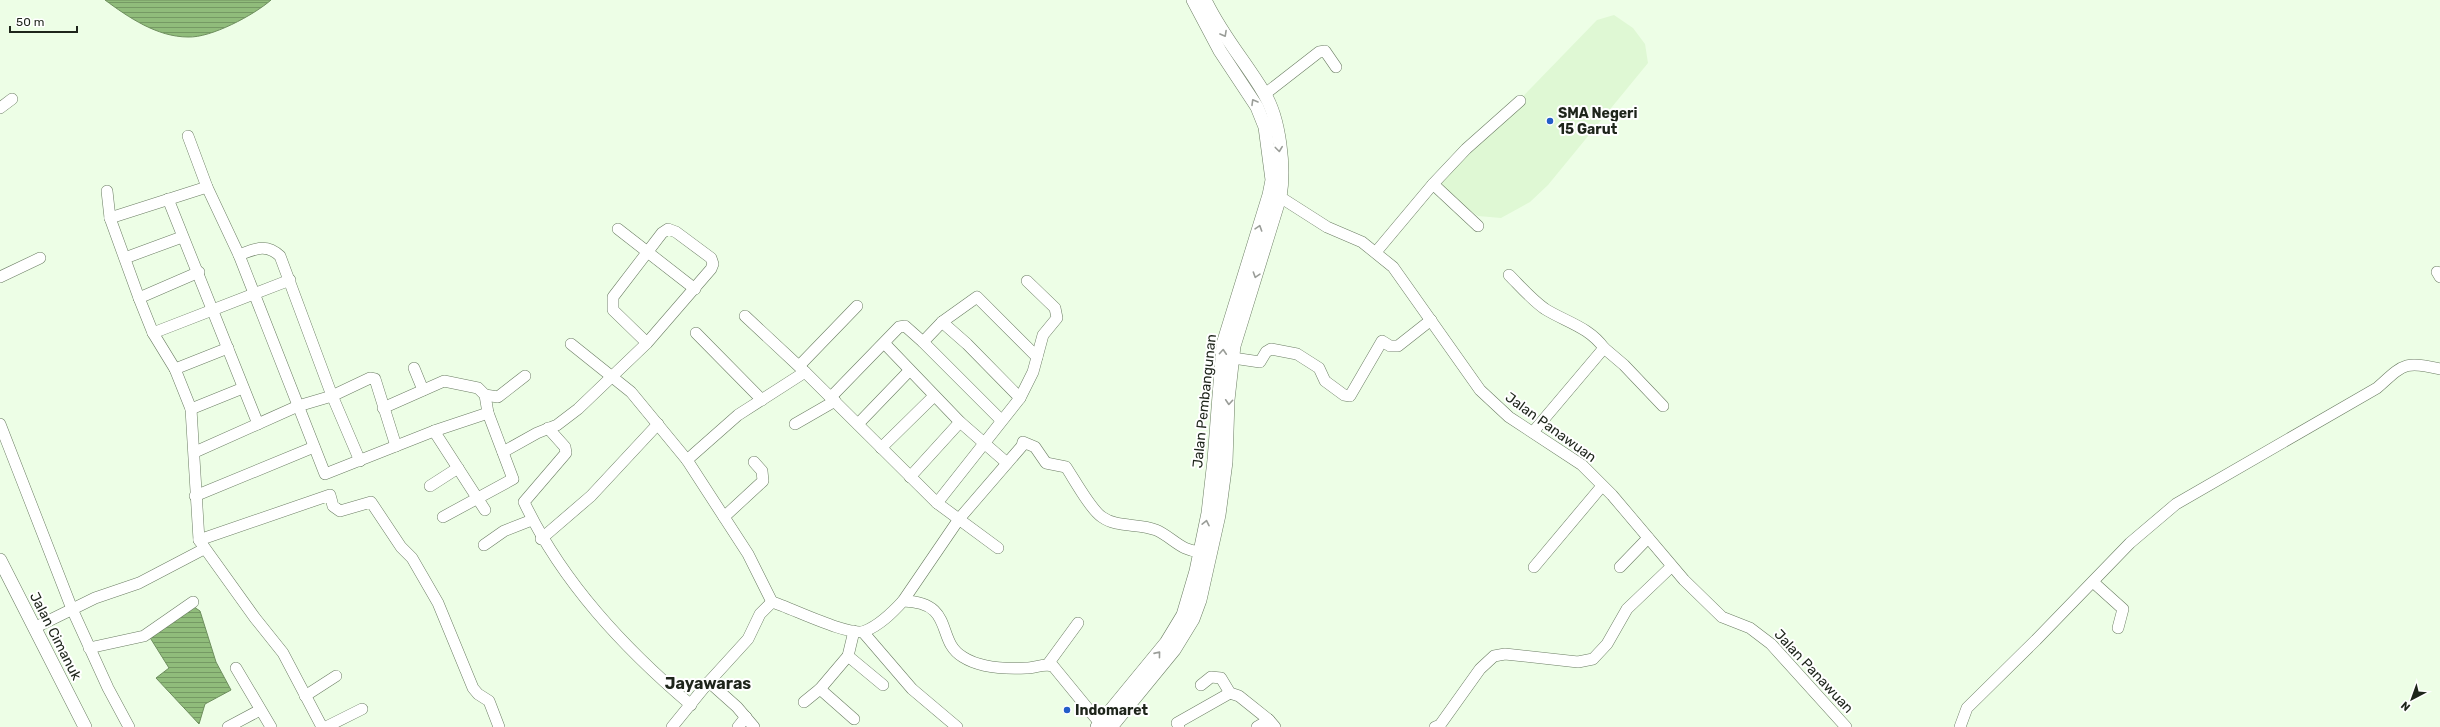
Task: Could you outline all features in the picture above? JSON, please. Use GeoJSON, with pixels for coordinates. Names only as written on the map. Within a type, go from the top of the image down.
{"type":"FeatureCollection","features":[{"type":"Feature","properties":{"kind":"main road","name":"Jalan Pembangunan"},"geometry":{"type":"LineString","coordinates":[[1193,0],[1220,51],[1257,107],[1265,127],[1275,196],[1233,358],[1221,446],[1200,551],[1201,574]]}},
{"type":"Feature","properties":{"kind":"main road","name":"Jalan Pembangunan"},"geometry":{"type":"LineString","coordinates":[[1103,726],[1174,650],[1192,619],[1201,574],[1219,515],[1223,344],[1275,196],[1283,181],[1276,124],[1265,94],[1230,45],[1206,0]]}},
{"type":"Feature","properties":{"kind":"main road","name":"Jalan Cimanuk"},"geometry":{"type":"LineString","coordinates":[[0,560],[85,727]]}},
{"type":"Feature","properties":{"kind":"street"},"geometry":{"type":"LineString","coordinates":[[1265,94],[1319,52],[1325,51],[1336,67]]}},
{"type":"Feature","properties":{"kind":"street"},"geometry":{"type":"LineString","coordinates":[[0,108],[12,99]]}},
{"type":"Feature","properties":{"kind":"street"},"geometry":{"type":"LineString","coordinates":[[1376,252],[1433,184],[1466,149],[1520,101]]}},
{"type":"Feature","properties":{"kind":"street"},"geometry":{"type":"LineString","coordinates":[[188,136],[207,187],[240,255],[325,474],[434,431],[488,413]]}},
{"type":"Feature","properties":{"kind":"street"},"geometry":{"type":"LineString","coordinates":[[1433,184],[1478,226]]}},
{"type":"Feature","properties":{"kind":"street"},"geometry":{"type":"LineString","coordinates":[[110,218],[207,187]]}},
{"type":"Feature","properties":{"kind":"street"},"geometry":{"type":"LineString","coordinates":[[107,192],[110,218],[139,298],[153,333],[175,369],[191,409],[195,452],[196,496],[202,544],[284,653],[304,696],[322,727]]}},
{"type":"Feature","properties":{"kind":"street","name":"Jalan Panawuan"},"geometry":{"type":"LineString","coordinates":[[1275,196],[1327,227],[1362,242],[1393,267],[1480,390],[1509,418],[1582,465],[1648,538],[1671,567],[1722,617],[1750,628],[1772,644],[1846,727]]}},
{"type":"Feature","properties":{"kind":"street"},"geometry":{"type":"LineString","coordinates":[[168,199],[182,237],[199,272],[258,424]]}},
{"type":"Feature","properties":{"kind":"street"},"geometry":{"type":"LineString","coordinates":[[618,229],[695,289]]}},
{"type":"Feature","properties":{"kind":"street"},"geometry":{"type":"LineString","coordinates":[[503,452],[548,428],[557,425],[578,409],[647,343],[712,269],[713,264],[711,258],[676,232],[668,229],[662,233],[613,297],[611,306],[647,343]]}},
{"type":"Feature","properties":{"kind":"street"},"geometry":{"type":"LineString","coordinates":[[125,258],[182,237]]}},
{"type":"Feature","properties":{"kind":"street"},"geometry":{"type":"LineString","coordinates":[[240,255],[262,247],[269,248],[280,256],[332,396],[360,461]]}},
{"type":"Feature","properties":{"kind":"street"},"geometry":{"type":"LineString","coordinates":[[0,277],[40,258]]}},
{"type":"Feature","properties":{"kind":"street"},"geometry":{"type":"LineString","coordinates":[[139,298],[199,272]]}},
{"type":"Feature","properties":{"kind":"street"},"geometry":{"type":"LineString","coordinates":[[1509,275],[1545,309],[1586,331],[1597,339],[1604,348],[1624,365],[1663,406]]}},
{"type":"Feature","properties":{"kind":"street"},"geometry":{"type":"LineString","coordinates":[[153,333],[290,280]]}},
{"type":"Feature","properties":{"kind":"street"},"geometry":{"type":"LineString","coordinates":[[937,503],[985,444],[1001,420],[1020,398],[1033,372],[1043,335],[1057,318],[1055,308],[1027,281]]}},
{"type":"Feature","properties":{"kind":"street"},"geometry":{"type":"LineString","coordinates":[[923,342],[942,322],[974,298],[979,297],[1037,358]]}},
{"type":"Feature","properties":{"kind":"street"},"geometry":{"type":"LineString","coordinates":[[687,460],[738,414],[762,400],[802,369],[856,306]]}},
{"type":"Feature","properties":{"kind":"street"},"geometry":{"type":"LineString","coordinates":[[745,316],[833,399],[937,503],[998,548]]}},
{"type":"Feature","properties":{"kind":"street"},"geometry":{"type":"LineString","coordinates":[[1233,358],[1260,362],[1268,350],[1287,350],[1319,368],[1325,382],[1344,395],[1350,396],[1382,341],[1390,346],[1398,346],[1431,320]]}},
{"type":"Feature","properties":{"kind":"street"},"geometry":{"type":"LineString","coordinates":[[942,322],[967,344],[1020,398]]}},
{"type":"Feature","properties":{"kind":"street"},"geometry":{"type":"LineString","coordinates":[[795,424],[833,399],[901,326],[910,329],[1001,420]]}},
{"type":"Feature","properties":{"kind":"street"},"geometry":{"type":"LineString","coordinates":[[696,333],[762,400]]}},
{"type":"Feature","properties":{"kind":"street"},"geometry":{"type":"LineString","coordinates":[[571,344],[631,392],[687,460],[748,554],[772,602],[797,610],[830,625],[859,631],[912,689],[957,727]]}},
{"type":"Feature","properties":{"kind":"street"},"geometry":{"type":"LineString","coordinates":[[885,344],[909,371],[960,422],[1007,463]]}},
{"type":"Feature","properties":{"kind":"street"},"geometry":{"type":"LineString","coordinates":[[175,369],[228,348]]}},
{"type":"Feature","properties":{"kind":"street"},"geometry":{"type":"LineString","coordinates":[[1532,432],[1604,348]]}},
{"type":"Feature","properties":{"kind":"street"},"geometry":{"type":"LineString","coordinates":[[1960,727],[1967,708],[2130,543],[2176,504],[2377,388],[2401,367],[2412,364],[2440,369]]}},
{"type":"Feature","properties":{"kind":"street"},"geometry":{"type":"LineString","coordinates":[[414,368],[423,390]]}},
{"type":"Feature","properties":{"kind":"street"},"geometry":{"type":"LineString","coordinates":[[858,424],[909,371]]}},
{"type":"Feature","properties":{"kind":"street"},"geometry":{"type":"LineString","coordinates":[[485,395],[498,397],[525,376]]}},
{"type":"Feature","properties":{"kind":"street"},"geometry":{"type":"LineString","coordinates":[[195,452],[298,406],[332,396],[372,378],[375,379],[396,446]]}},
{"type":"Feature","properties":{"kind":"street"},"geometry":{"type":"LineString","coordinates":[[383,408],[423,390],[448,381],[478,388],[485,395],[488,413],[513,479],[443,517]]}},
{"type":"Feature","properties":{"kind":"street"},"geometry":{"type":"LineString","coordinates":[[191,409],[243,388]]}},
{"type":"Feature","properties":{"kind":"street"},"geometry":{"type":"LineString","coordinates":[[881,448],[934,396]]}},
{"type":"Feature","properties":{"kind":"street"},"geometry":{"type":"LineString","coordinates":[[910,477],[960,422]]}},
{"type":"Feature","properties":{"kind":"street"},"geometry":{"type":"LineString","coordinates":[[0,424],[72,609],[129,727]]}},
{"type":"Feature","properties":{"kind":"street"},"geometry":{"type":"LineString","coordinates":[[541,539],[591,496],[658,424]]}},
{"type":"Feature","properties":{"kind":"street"},"geometry":{"type":"LineString","coordinates":[[548,428],[565,447],[566,453],[524,502],[541,539],[595,611],[652,672],[691,705]]}},
{"type":"Feature","properties":{"kind":"street"},"geometry":{"type":"LineString","coordinates":[[434,431],[485,510]]}},
{"type":"Feature","properties":{"kind":"street"},"geometry":{"type":"LineString","coordinates":[[804,702],[820,689],[848,656],[859,631],[887,617],[903,601],[959,519],[1022,446],[1023,442],[1030,444],[1046,463],[1066,467],[1102,517],[1127,525],[1156,530],[1184,548],[1193,552],[1200,551]]}},
{"type":"Feature","properties":{"kind":"street"},"geometry":{"type":"LineString","coordinates":[[196,496],[314,447]]}},
{"type":"Feature","properties":{"kind":"street"},"geometry":{"type":"LineString","coordinates":[[724,517],[764,481],[762,471],[754,462]]}},
{"type":"Feature","properties":{"kind":"street"},"geometry":{"type":"LineString","coordinates":[[430,486],[458,468]]}},
{"type":"Feature","properties":{"kind":"street"},"geometry":{"type":"LineString","coordinates":[[1534,567],[1602,486]]}},
{"type":"Feature","properties":{"kind":"street"},"geometry":{"type":"LineString","coordinates":[[34,628],[95,598],[139,583],[202,544],[330,495],[333,506],[340,511],[371,502],[401,547],[412,558],[438,603],[473,688],[478,694],[489,701],[499,727]]}},
{"type":"Feature","properties":{"kind":"street"},"geometry":{"type":"LineString","coordinates":[[484,545],[504,531],[532,520]]}},
{"type":"Feature","properties":{"kind":"street"},"geometry":{"type":"LineString","coordinates":[[1620,567],[1648,538]]}},
{"type":"Feature","properties":{"kind":"street"},"geometry":{"type":"LineString","coordinates":[[1436,727],[1440,725],[1480,669],[1494,656],[1506,654],[1578,662],[1593,659],[1607,644],[1627,609],[1671,567]]}},
{"type":"Feature","properties":{"kind":"street"},"geometry":{"type":"LineString","coordinates":[[2093,582],[2123,609],[2118,628]]}},
{"type":"Feature","properties":{"kind":"street"},"geometry":{"type":"LineString","coordinates":[[903,601],[917,601],[932,608],[938,616],[956,652],[972,662],[993,666],[1027,668],[1048,664],[1078,623]]}},
{"type":"Feature","properties":{"kind":"street"},"geometry":{"type":"LineString","coordinates":[[90,648],[144,636],[193,602]]}},
{"type":"Feature","properties":{"kind":"street"},"geometry":{"type":"LineString","coordinates":[[672,727],[709,682],[748,639],[760,614],[772,602]]}},
{"type":"Feature","properties":{"kind":"street"},"geometry":{"type":"LineString","coordinates":[[848,656],[883,685]]}},
{"type":"Feature","properties":{"kind":"street"},"geometry":{"type":"LineString","coordinates":[[1048,664],[1059,671],[1103,726]]}},
{"type":"Feature","properties":{"kind":"street"},"geometry":{"type":"LineString","coordinates":[[236,668],[271,727]]}},
{"type":"Feature","properties":{"kind":"street"},"geometry":{"type":"LineString","coordinates":[[304,696],[336,676]]}},
{"type":"Feature","properties":{"kind":"street"},"geometry":{"type":"LineString","coordinates":[[1201,684],[1207,679],[1216,676],[1221,678],[1230,693],[1239,696],[1272,724]]}},
{"type":"Feature","properties":{"kind":"street"},"geometry":{"type":"LineString","coordinates":[[709,682],[746,717],[754,727]]}},
{"type":"Feature","properties":{"kind":"street"},"geometry":{"type":"LineString","coordinates":[[820,689],[854,719]]}},
{"type":"Feature","properties":{"kind":"street"},"geometry":{"type":"LineString","coordinates":[[1179,727],[1177,723],[1230,693]]}},
{"type":"Feature","properties":{"kind":"street"},"geometry":{"type":"LineString","coordinates":[[326,727],[362,709]]}},
{"type":"Feature","properties":{"kind":"street"},"geometry":{"type":"LineString","coordinates":[[228,727],[260,710]]}},
{"type":"Feature","properties":{"kind":"street"},"geometry":{"type":"LineString","coordinates":[[738,727],[746,717]]}},
{"type":"Feature","properties":{"kind":"street"},"geometry":{"type":"LineString","coordinates":[[1257,727],[1272,724]]}},
{"type":"Feature","properties":{"kind":"shaded area"},"geometry":{"type":"Polygon","coordinates":[[[105,0],[271,0],[243,19],[220,30],[208,34],[188,37],[165,34],[154,30],[123,13],[105,0]]]}},
{"type":"Feature","properties":{"kind":"shaded area","name":"SMA Negeri 15 Garut"},"geometry":{"type":"Polygon","coordinates":[[[1614,15],[1633,28],[1645,44],[1648,63],[1548,185],[1530,202],[1501,218],[1478,216],[1448,196],[1441,187],[1443,179],[1597,20],[1614,15]]]}},
{"type":"Feature","properties":{"kind":"shaded area"},"geometry":{"type":"Polygon","coordinates":[[[194,607],[200,611],[216,662],[231,690],[205,704],[199,724],[156,678],[169,668],[149,636],[194,607]]]}},
{"type":"Feature","properties":{"kind":"place","name":"SMA Negeri 15 Garut"},"geometry":{"type":"Point","coordinates":[1550,121]}},
{"type":"Feature","properties":{"kind":"place","name":"Indomaret"},"geometry":{"type":"Point","coordinates":[1067,710]}},
{"type":"Feature","properties":{"kind":"district","name":"Jayawaras"},"geometry":{"type":"Point","coordinates":[708,683]}}]}
